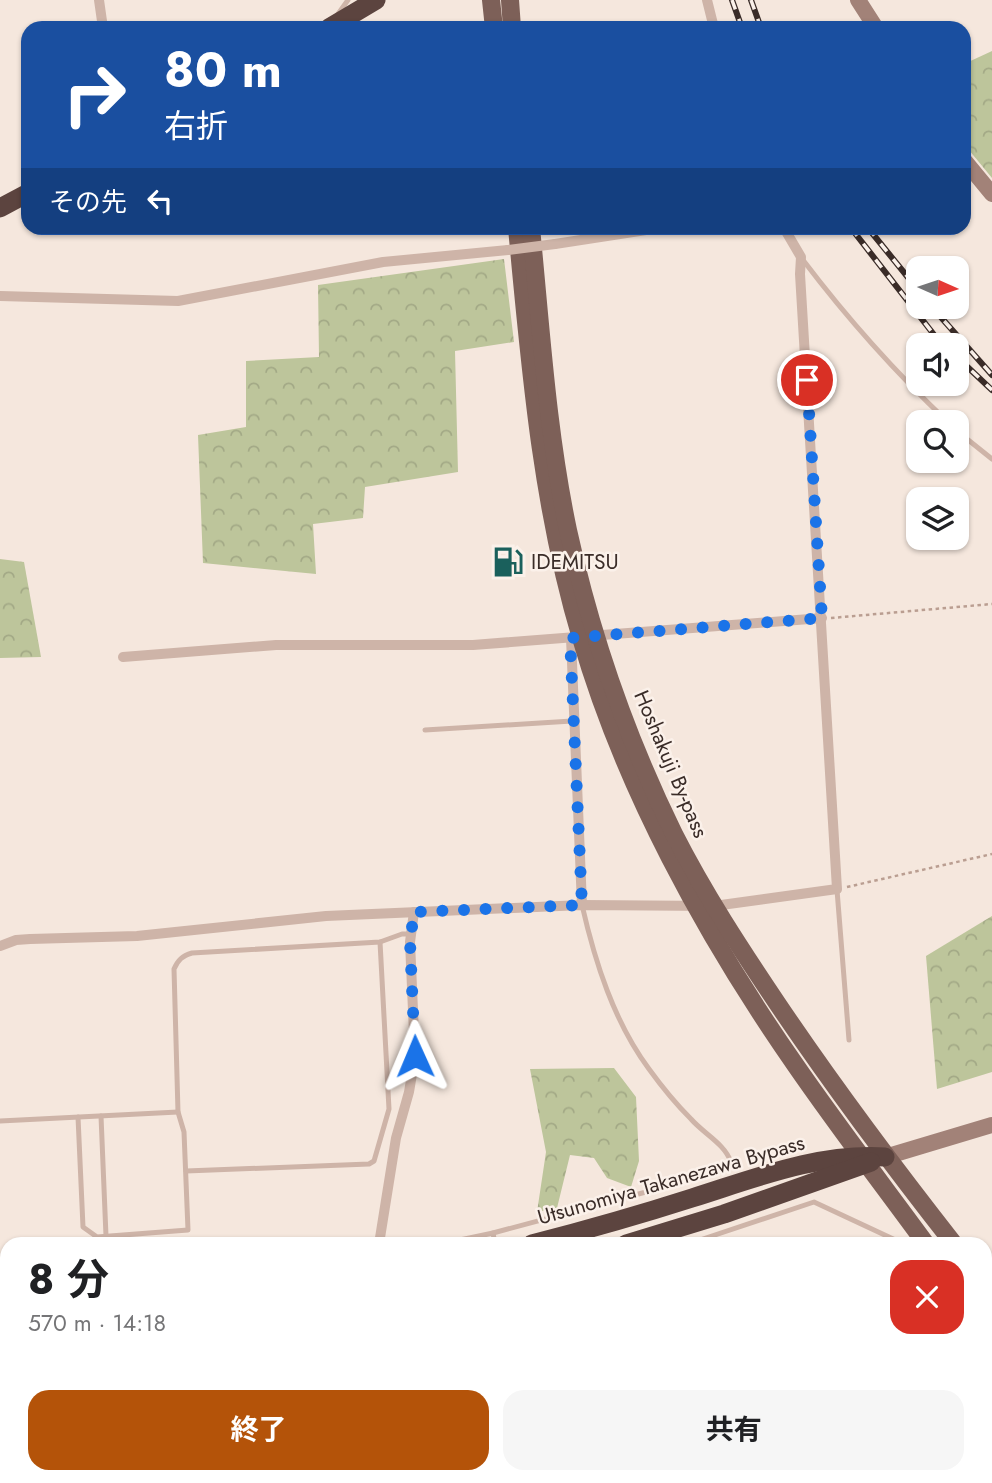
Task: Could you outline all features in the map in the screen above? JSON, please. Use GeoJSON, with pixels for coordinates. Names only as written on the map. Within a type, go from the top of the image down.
{"type":"FeatureCollection","features":[{"type":"Feature","properties":{"kind":"highway"},"geometry":{"type":"LineString","coordinates":[[338,21],[364,2]]}},
{"type":"Feature","properties":{"kind":"highway"},"geometry":{"type":"LineString","coordinates":[[0,208],[21,197]]}},
{"type":"Feature","properties":{"kind":"highway","name":"Utsunomiya Takanezawa Bypass"},"geometry":{"type":"LineString","coordinates":[[559,1237],[613,1223],[811,1161],[885,1157]]}},
{"type":"Feature","properties":{"kind":"highway","name":"Utsunomiya Takanezawa Bypass"},"geometry":{"type":"LineString","coordinates":[[649,1237],[724,1214],[864,1159]]}},
{"type":"Feature","properties":{"kind":"main road"},"geometry":{"type":"LineString","coordinates":[[491,0],[496,21]]}},
{"type":"Feature","properties":{"kind":"main road"},"geometry":{"type":"LineString","coordinates":[[497,21],[498,0]]}},
{"type":"Feature","properties":{"kind":"main road"},"geometry":{"type":"LineString","coordinates":[[510,0],[512,21]]}},
{"type":"Feature","properties":{"kind":"main road","name":"Hoshakuji By-pass"},"geometry":{"type":"LineString","coordinates":[[518,235],[543,472],[558,547],[582,637],[613,735],[695,906],[732,968],[793,1062],[921,1237]]}},
{"type":"Feature","properties":{"kind":"main road","name":"Hoshakuji By-pass"},"geometry":{"type":"LineString","coordinates":[[532,235],[554,446],[582,637],[674,833],[729,932],[885,1157],[948,1237]]}},
{"type":"Feature","properties":{"kind":"street"},"geometry":{"type":"LineString","coordinates":[[99,0],[102,21]]}},
{"type":"Feature","properties":{"kind":"street"},"geometry":{"type":"LineString","coordinates":[[706,0],[712,21]]}},
{"type":"Feature","properties":{"kind":"street"},"geometry":{"type":"LineString","coordinates":[[858,0],[872,21]]}},
{"type":"Feature","properties":{"kind":"street"},"geometry":{"type":"LineString","coordinates":[[971,168],[992,194]]}},
{"type":"Feature","properties":{"kind":"street"},"geometry":{"type":"LineString","coordinates":[[0,296],[178,301],[392,261],[508,250],[614,235]]}},
{"type":"Feature","properties":{"kind":"street"},"geometry":{"type":"LineString","coordinates":[[0,946],[16,940],[137,936],[326,916],[582,905],[714,906],[837,890],[801,257],[788,235]]}},
{"type":"Feature","properties":{"kind":"street"},"geometry":{"type":"LineString","coordinates":[[123,657],[276,645],[473,645],[822,618]]}},
{"type":"Feature","properties":{"kind":"street"},"geometry":{"type":"LineString","coordinates":[[582,637],[572,721],[582,905]]}},
{"type":"Feature","properties":{"kind":"street"},"geometry":{"type":"LineString","coordinates":[[380,1237],[396,1138],[409,1092],[415,1056],[411,934],[414,912]]}},
{"type":"Feature","properties":{"kind":"street"},"geometry":{"type":"LineString","coordinates":[[885,1157],[992,1125]]}},
{"type":"Feature","properties":{"kind":"lane"},"geometry":{"type":"LineString","coordinates":[[801,257],[842,312],[936,410]]}},
{"type":"Feature","properties":{"kind":"lane"},"geometry":{"type":"LineString","coordinates":[[969,441],[992,459]]}},
{"type":"Feature","properties":{"kind":"lane"},"geometry":{"type":"LineString","coordinates":[[425,730],[572,721]]}},
{"type":"Feature","properties":{"kind":"lane"},"geometry":{"type":"LineString","coordinates":[[837,890],[849,1041]]}},
{"type":"Feature","properties":{"kind":"lane"},"geometry":{"type":"LineString","coordinates":[[474,1237],[713,1174],[725,1169],[731,1162],[727,1152],[692,1121],[648,1068],[606,990],[582,905]]}},
{"type":"Feature","properties":{"kind":"lane"},"geometry":{"type":"LineString","coordinates":[[78,1117],[83,1227],[97,1237],[188,1230],[184,1132],[178,1112],[174,969],[183,956],[209,952],[380,942],[402,934],[411,934]]}},
{"type":"Feature","properties":{"kind":"lane"},"geometry":{"type":"LineString","coordinates":[[186,1171],[369,1164],[374,1161],[389,1109],[380,942]]}},
{"type":"Feature","properties":{"kind":"lane"},"geometry":{"type":"LineString","coordinates":[[0,1121],[178,1112]]}},
{"type":"Feature","properties":{"kind":"lane"},"geometry":{"type":"LineString","coordinates":[[101,1116],[106,1236]]}},
{"type":"Feature","properties":{"kind":"lane"},"geometry":{"type":"LineString","coordinates":[[709,1237],[814,1202],[889,1237]]}},
{"type":"Feature","properties":{"kind":"lane"},"geometry":{"type":"LineString","coordinates":[[493,1233],[494,1237]]}},
{"type":"Feature","properties":{"kind":"path"},"geometry":{"type":"LineString","coordinates":[[822,618],[992,604]]}},
{"type":"Feature","properties":{"kind":"path"},"geometry":{"type":"LineString","coordinates":[[837,890],[992,854]]}},
{"type":"Feature","properties":{"kind":"green space"},"geometry":{"type":"Polygon","coordinates":[[[992,51],[992,178],[971,152],[971,61],[992,51]]]}},
{"type":"Feature","properties":{"kind":"green space"},"geometry":{"type":"Polygon","coordinates":[[[504,259],[514,342],[455,351],[458,472],[365,487],[363,518],[313,524],[316,574],[203,563],[198,435],[246,427],[246,361],[319,357],[318,285],[504,259]]]}},
{"type":"Feature","properties":{"kind":"green space"},"geometry":{"type":"Polygon","coordinates":[[[0,559],[24,562],[41,657],[0,658],[0,559]]]}},
{"type":"Feature","properties":{"kind":"green space"},"geometry":{"type":"Polygon","coordinates":[[[992,916],[992,1072],[937,1089],[926,956],[992,916]]]}},
{"type":"Feature","properties":{"kind":"green space"},"geometry":{"type":"Polygon","coordinates":[[[614,1068],[636,1097],[639,1161],[631,1187],[607,1178],[594,1158],[570,1155],[557,1208],[537,1212],[546,1152],[530,1069],[614,1068]]]}},
{"type":"Feature","properties":{"kind":"railway"},"geometry":{"type":"LineString","coordinates":[[732,0],[740,21]]}},
{"type":"Feature","properties":{"kind":"railway"},"geometry":{"type":"LineString","coordinates":[[751,0],[758,21]]}},
{"type":"Feature","properties":{"kind":"railway"},"geometry":{"type":"LineString","coordinates":[[856,235],[933,333]]}},
{"type":"Feature","properties":{"kind":"railway"},"geometry":{"type":"LineString","coordinates":[[874,235],[906,275]]}},
{"type":"Feature","properties":{"kind":"railway"},"geometry":{"type":"LineString","coordinates":[[942,319],[992,375]]}},
{"type":"Feature","properties":{"kind":"railway"},"geometry":{"type":"LineString","coordinates":[[969,368],[992,390]]}},
{"type":"Feature","properties":{"kind":"place","name":"IDEMITSU"},"geometry":{"type":"Point","coordinates":[508,562]}},
{"type":"Feature","properties":{"kind":"route"},"geometry":{"type":"LineString","coordinates":[[415,1056],[410,942],[414,912],[582,905],[570,638],[822,618],[807,380]]}}]}
